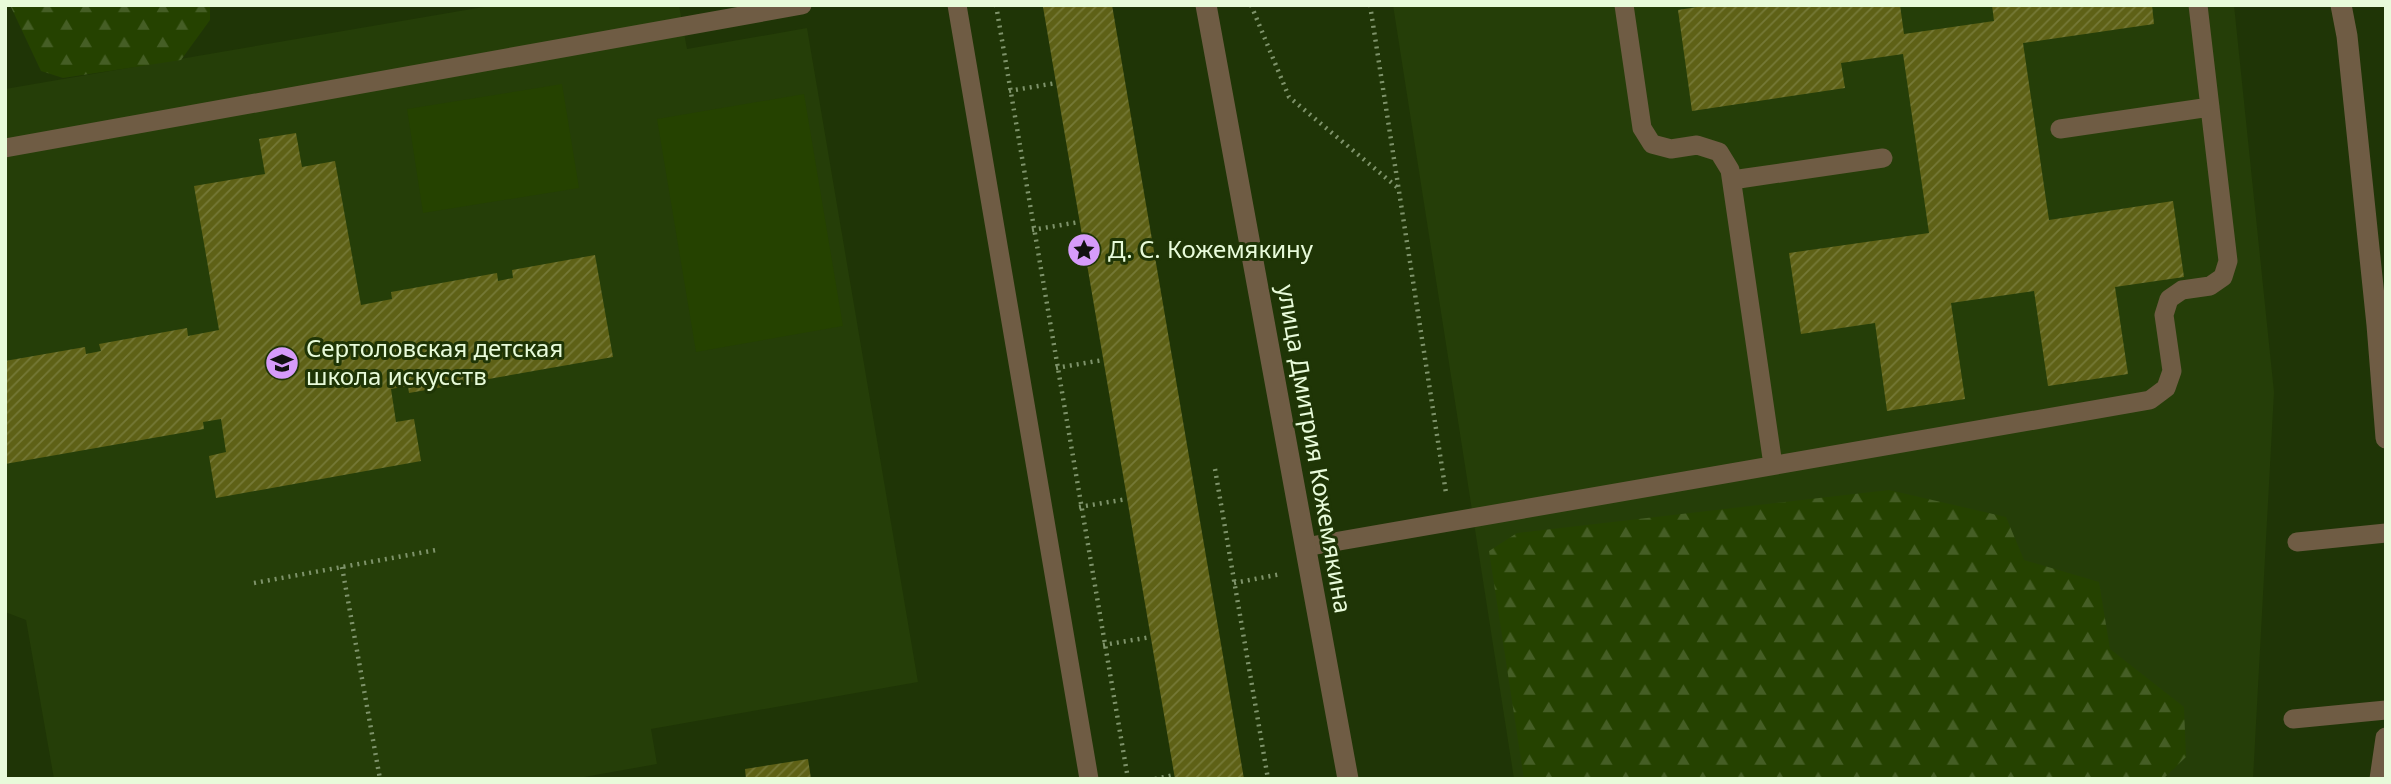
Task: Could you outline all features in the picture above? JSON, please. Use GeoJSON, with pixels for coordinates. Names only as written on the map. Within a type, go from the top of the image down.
{"type":"FeatureCollection","features":[{"type":"Feature","properties":{"kind":"street","name":"улица Дмитрия Кожемякина"},"geometry":{"type":"LineString","coordinates":[[1206,5],[1348,779]]}},
{"type":"Feature","properties":{"kind":"street"},"geometry":{"type":"LineString","coordinates":[[2341,5],[2347,36],[2386,438]]}},
{"type":"Feature","properties":{"kind":"street"},"geometry":{"type":"LineString","coordinates":[[2380,779],[2386,738]]}},
{"type":"Feature","properties":{"kind":"lane"},"geometry":{"type":"LineString","coordinates":[[5,148],[802,5]]}},
{"type":"Feature","properties":{"kind":"lane"},"geometry":{"type":"LineString","coordinates":[[957,5],[1089,779]]}},
{"type":"Feature","properties":{"kind":"lane"},"geometry":{"type":"LineString","coordinates":[[1624,5],[1642,128],[1652,144],[1671,149],[1697,145],[1718,152],[1731,170],[1773,465]]}},
{"type":"Feature","properties":{"kind":"lane"},"geometry":{"type":"LineString","coordinates":[[1305,547],[2150,400],[2165,388],[2172,371],[2164,315],[2169,299],[2182,290],[2210,286],[2223,277],[2228,261],[2198,5]]}},
{"type":"Feature","properties":{"kind":"lane"},"geometry":{"type":"LineString","coordinates":[[2060,129],[2210,107]]}},
{"type":"Feature","properties":{"kind":"lane"},"geometry":{"type":"LineString","coordinates":[[1732,180],[1883,158]]}},
{"type":"Feature","properties":{"kind":"lane"},"geometry":{"type":"LineString","coordinates":[[2297,542],[2386,533]]}},
{"type":"Feature","properties":{"kind":"lane"},"geometry":{"type":"LineString","coordinates":[[2293,719],[2386,710]]}},
{"type":"Feature","properties":{"kind":"path"},"geometry":{"type":"LineString","coordinates":[[996,5],[1128,779]]}},
{"type":"Feature","properties":{"kind":"path"},"geometry":{"type":"LineString","coordinates":[[1251,5],[1289,97],[1399,188]]}},
{"type":"Feature","properties":{"kind":"path"},"geometry":{"type":"LineString","coordinates":[[1370,5],[1451,522]]}},
{"type":"Feature","properties":{"kind":"path"},"geometry":{"type":"LineString","coordinates":[[973,97],[1056,83]]}},
{"type":"Feature","properties":{"kind":"path"},"geometry":{"type":"LineString","coordinates":[[997,236],[1080,222]]}},
{"type":"Feature","properties":{"kind":"path"},"geometry":{"type":"LineString","coordinates":[[1020,374],[1103,360]]}},
{"type":"Feature","properties":{"kind":"path"},"geometry":{"type":"LineString","coordinates":[[1215,469],[1268,779]]}},
{"type":"Feature","properties":{"kind":"path"},"geometry":{"type":"LineString","coordinates":[[1044,513],[1127,499]]}},
{"type":"Feature","properties":{"kind":"path"},"geometry":{"type":"LineString","coordinates":[[254,583],[436,550]]}},
{"type":"Feature","properties":{"kind":"path"},"geometry":{"type":"LineString","coordinates":[[342,567],[380,779]]}},
{"type":"Feature","properties":{"kind":"path"},"geometry":{"type":"LineString","coordinates":[[1234,583],[1292,572]]}},
{"type":"Feature","properties":{"kind":"path"},"geometry":{"type":"LineString","coordinates":[[1068,651],[1151,637]]}},
{"type":"Feature","properties":{"kind":"path"},"geometry":{"type":"LineString","coordinates":[[1155,779],[1174,775]]}},
{"type":"Feature","properties":{"kind":"shaded area"},"geometry":{"type":"Polygon","coordinates":[[[495,5],[679,5],[687,49],[807,28],[918,682],[651,729],[657,764],[573,779],[54,779],[26,620],[5,612],[5,89],[495,5]]]}},
{"type":"Feature","properties":{"kind":"shaded area"},"geometry":{"type":"Polygon","coordinates":[[[1393,5],[2234,5],[2274,392],[2253,779],[1514,779],[1393,5]]]}},
{"type":"Feature","properties":{"kind":"green space"},"geometry":{"type":"Polygon","coordinates":[[[10,5],[210,5],[210,20],[181,60],[63,78],[41,71],[10,5]]]}},
{"type":"Feature","properties":{"kind":"green space"},"geometry":{"type":"Polygon","coordinates":[[[562,84],[579,188],[423,213],[407,109],[562,84]]]}},
{"type":"Feature","properties":{"kind":"green space"},"geometry":{"type":"Polygon","coordinates":[[[804,94],[843,326],[696,352],[657,119],[804,94]]]}},
{"type":"Feature","properties":{"kind":"green space"},"geometry":{"type":"Polygon","coordinates":[[[1889,490],[2006,517],[2024,560],[2099,582],[2110,649],[2184,707],[2186,757],[2163,779],[1524,779],[1489,551],[1517,533],[1889,490]]]}},
{"type":"Feature","properties":{"kind":"building"},"geometry":{"type":"Polygon","coordinates":[[[1112,5],[1244,779],[1175,779],[1043,7],[1112,5]]]}},
{"type":"Feature","properties":{"kind":"building"},"geometry":{"type":"Polygon","coordinates":[[[1710,5],[1900,5],[1904,34],[1994,21],[1992,5],[2152,5],[2154,24],[2023,43],[2049,220],[2173,201],[2184,277],[2115,287],[2128,374],[2048,386],[2034,291],[1951,303],[1965,399],[1887,411],[1875,323],[1801,334],[1789,253],[1929,233],[1903,54],[1841,63],[1845,88],[1692,111],[1678,10],[1710,5]]]}},
{"type":"Feature","properties":{"kind":"building"},"geometry":{"type":"Polygon","coordinates":[[[296,133],[302,167],[335,161],[361,305],[392,299],[391,292],[497,273],[498,281],[513,278],[512,270],[595,255],[613,357],[409,393],[408,386],[391,389],[396,422],[414,419],[421,461],[216,498],[209,456],[226,452],[221,419],[203,422],[204,429],[5,464],[5,361],[85,347],[86,354],[101,351],[99,344],[187,328],[188,336],[219,330],[194,186],[265,174],[259,139],[296,133]]]}},
{"type":"Feature","properties":{"kind":"building"},"geometry":{"type":"Polygon","coordinates":[[[808,759],[811,779],[746,779],[745,769],[808,759]]]}},
{"type":"Feature","properties":{"kind":"place","name":"Д. С. Кожемякину"},"geometry":{"type":"Point","coordinates":[1084,250]}},
{"type":"Feature","properties":{"kind":"place","name":"Сертоловская детская школа искусств"},"geometry":{"type":"Point","coordinates":[282,363]}}]}
